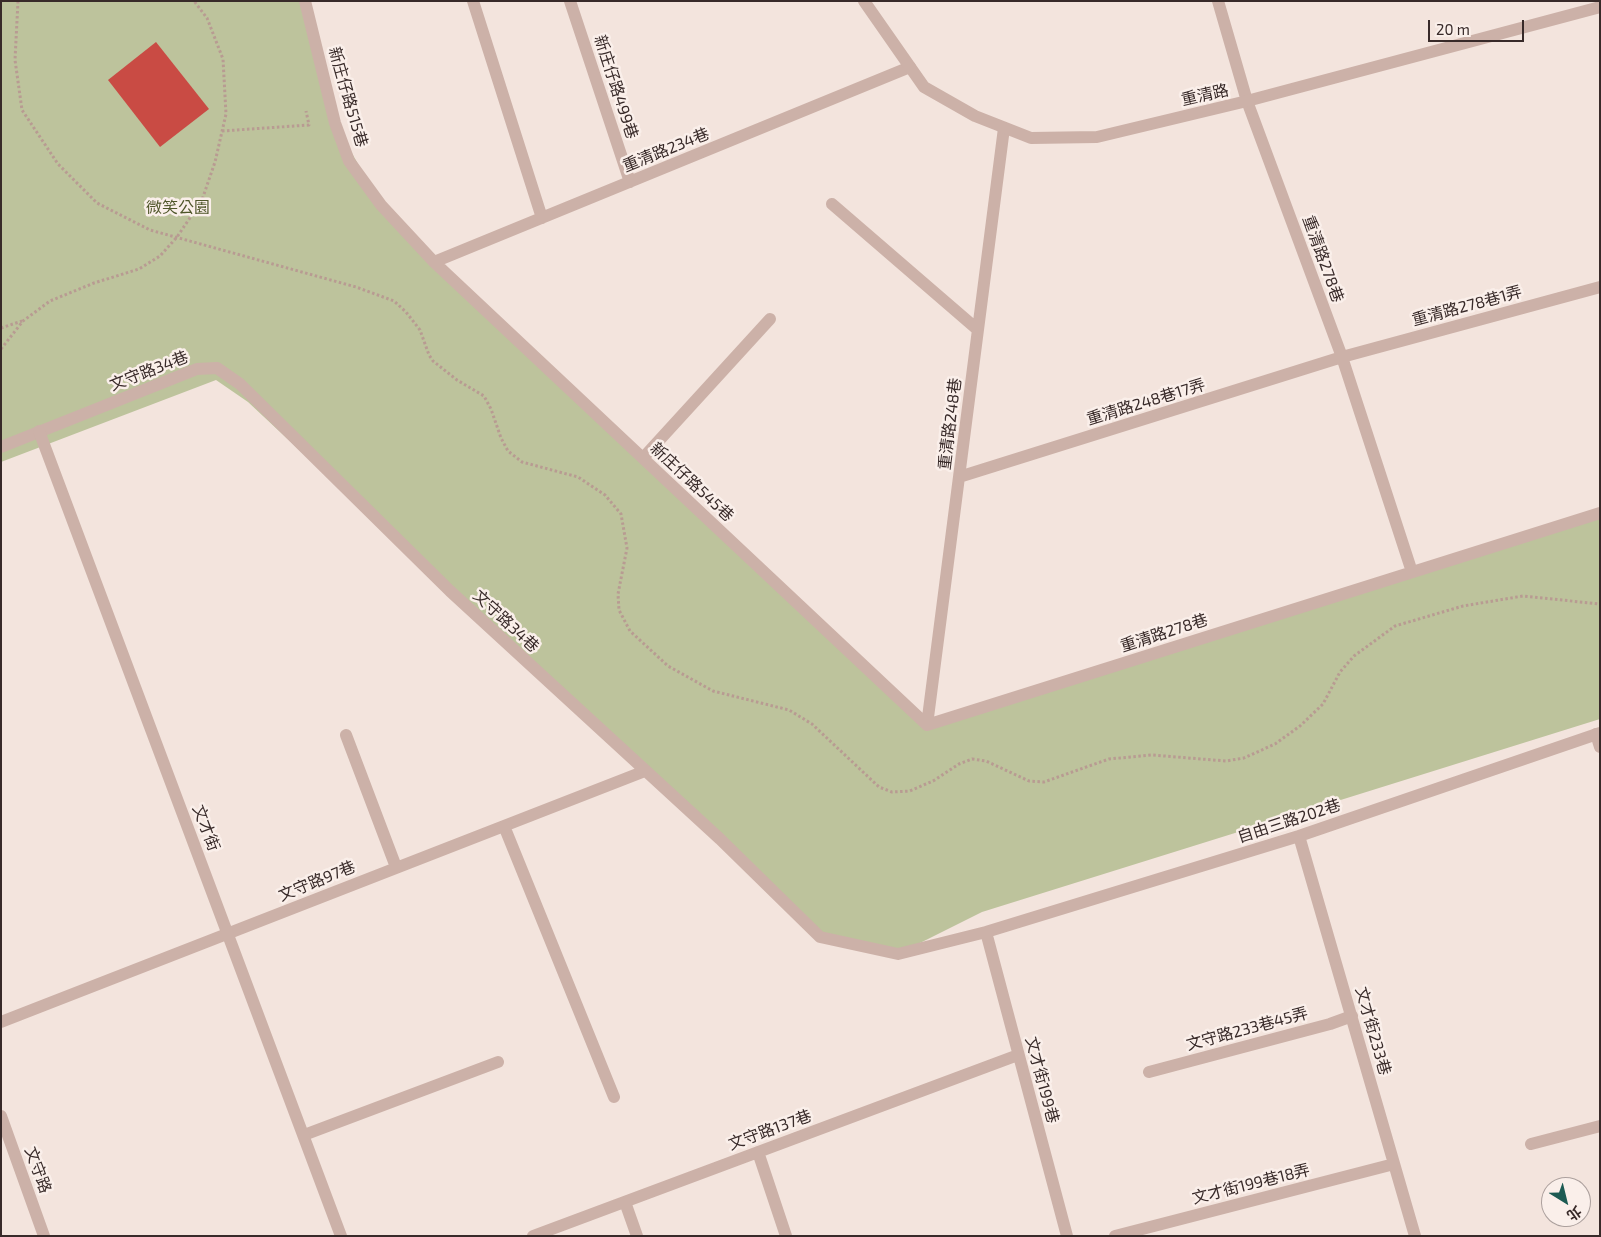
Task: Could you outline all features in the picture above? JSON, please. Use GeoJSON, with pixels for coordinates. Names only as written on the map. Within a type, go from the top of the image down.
{"type":"FeatureCollection","features":[{"type":"Feature","properties":{"kind":"street","name":"新庄仔路515巷"},"geometry":{"type":"LineString","coordinates":[[305,1],[334,124],[349,161],[381,205],[434,262]]}},
{"type":"Feature","properties":{"kind":"street"},"geometry":{"type":"LineString","coordinates":[[473,1],[542,218]]}},
{"type":"Feature","properties":{"kind":"street","name":"新庄仔路499巷"},"geometry":{"type":"LineString","coordinates":[[570,1],[630,182]]}},
{"type":"Feature","properties":{"kind":"street","name":"重清路"},"geometry":{"type":"LineString","coordinates":[[864,1],[924,86],[975,116],[1031,138],[1097,137],[1247,102],[1600,7]]}},
{"type":"Feature","properties":{"kind":"street","name":"重清路278巷"},"geometry":{"type":"LineString","coordinates":[[1218,1],[1247,102],[1342,357],[1412,572]]}},
{"type":"Feature","properties":{"kind":"street"},"geometry":{"type":"LineString","coordinates":[[1598,1],[1600,7]]}},
{"type":"Feature","properties":{"kind":"street","name":"重清路234巷"},"geometry":{"type":"LineString","coordinates":[[434,262],[910,67]]}},
{"type":"Feature","properties":{"kind":"street","name":"重清路248巷"},"geometry":{"type":"LineString","coordinates":[[927,725],[1004,128]]}},
{"type":"Feature","properties":{"kind":"street"},"geometry":{"type":"LineString","coordinates":[[832,204],[978,330]]}},
{"type":"Feature","properties":{"kind":"street","name":"新庄仔路545巷"},"geometry":{"type":"LineString","coordinates":[[434,262],[927,725]]}},
{"type":"Feature","properties":{"kind":"street","name":"重清路278巷1弄"},"geometry":{"type":"LineString","coordinates":[[1342,357],[1600,287]]}},
{"type":"Feature","properties":{"kind":"street"},"geometry":{"type":"LineString","coordinates":[[643,458],[770,319]]}},
{"type":"Feature","properties":{"kind":"street","name":"重清路248巷17弄"},"geometry":{"type":"LineString","coordinates":[[959,477],[1342,357]]}},
{"type":"Feature","properties":{"kind":"street","name":"文守路34巷"},"geometry":{"type":"LineString","coordinates":[[1,447],[197,369],[217,368],[240,384],[450,591],[720,839],[820,937],[898,954],[986,932]]}},
{"type":"Feature","properties":{"kind":"street","name":"文才街"},"geometry":{"type":"LineString","coordinates":[[39,432],[229,933],[341,1236]]}},
{"type":"Feature","properties":{"kind":"street","name":"重清路278巷"},"geometry":{"type":"LineString","coordinates":[[927,725],[1600,513]]}},
{"type":"Feature","properties":{"kind":"street"},"geometry":{"type":"LineString","coordinates":[[346,735],[396,868]]}},
{"type":"Feature","properties":{"kind":"street","name":"自由三路202巷"},"geometry":{"type":"LineString","coordinates":[[986,932],[1299,836],[1599,738]]}},
{"type":"Feature","properties":{"kind":"street","name":"文守路97巷"},"geometry":{"type":"LineString","coordinates":[[1,1022],[645,771]]}},
{"type":"Feature","properties":{"kind":"street"},"geometry":{"type":"LineString","coordinates":[[504,826],[614,1097]]}},
{"type":"Feature","properties":{"kind":"street","name":"文才街233巷"},"geometry":{"type":"LineString","coordinates":[[1299,836],[1415,1236]]}},
{"type":"Feature","properties":{"kind":"street","name":"文才街199巷"},"geometry":{"type":"LineString","coordinates":[[986,932],[1067,1236]]}},
{"type":"Feature","properties":{"kind":"street","name":"文守路233巷45弄"},"geometry":{"type":"LineString","coordinates":[[1149,1072],[1330,1024],[1352,1016]]}},
{"type":"Feature","properties":{"kind":"street","name":"文守路137巷"},"geometry":{"type":"LineString","coordinates":[[533,1236],[1018,1055]]}},
{"type":"Feature","properties":{"kind":"street"},"geometry":{"type":"LineString","coordinates":[[304,1134],[498,1062]]}},
{"type":"Feature","properties":{"kind":"street","name":"文守路"},"geometry":{"type":"LineString","coordinates":[[1,1116],[44,1236]]}},
{"type":"Feature","properties":{"kind":"street"},"geometry":{"type":"LineString","coordinates":[[1531,1144],[1600,1126]]}},
{"type":"Feature","properties":{"kind":"street"},"geometry":{"type":"LineString","coordinates":[[758,1152],[786,1236]]}},
{"type":"Feature","properties":{"kind":"street","name":"文才街199巷18弄"},"geometry":{"type":"LineString","coordinates":[[1115,1236],[1394,1164]]}},
{"type":"Feature","properties":{"kind":"street"},"geometry":{"type":"LineString","coordinates":[[625,1202],[636,1236]]}},
{"type":"Feature","properties":{"kind":"path"},"geometry":{"type":"LineString","coordinates":[[1,349],[23,321],[50,302],[94,283],[139,269],[160,256],[177,237],[202,200],[215,162],[226,114],[224,58],[207,18],[194,1]]}},
{"type":"Feature","properties":{"kind":"path"},"geometry":{"type":"LineString","coordinates":[[222,131],[309,126]]}},
{"type":"Feature","properties":{"kind":"path"},"geometry":{"type":"LineString","coordinates":[[1,328],[23,321]]}},
{"type":"Feature","properties":{"kind":"green space","name":"微笑公園"},"geometry":{"type":"Polygon","coordinates":[[[1,1],[305,1],[335,123],[381,205],[927,725],[1600,516],[1600,719],[982,912],[898,954],[820,937],[248,402],[216,380],[1,462],[1,1]]]}},
{"type":"Feature","properties":{"kind":"building"},"geometry":{"type":"Polygon","coordinates":[[[156,42],[209,109],[160,147],[108,80],[156,42]]]}}]}
